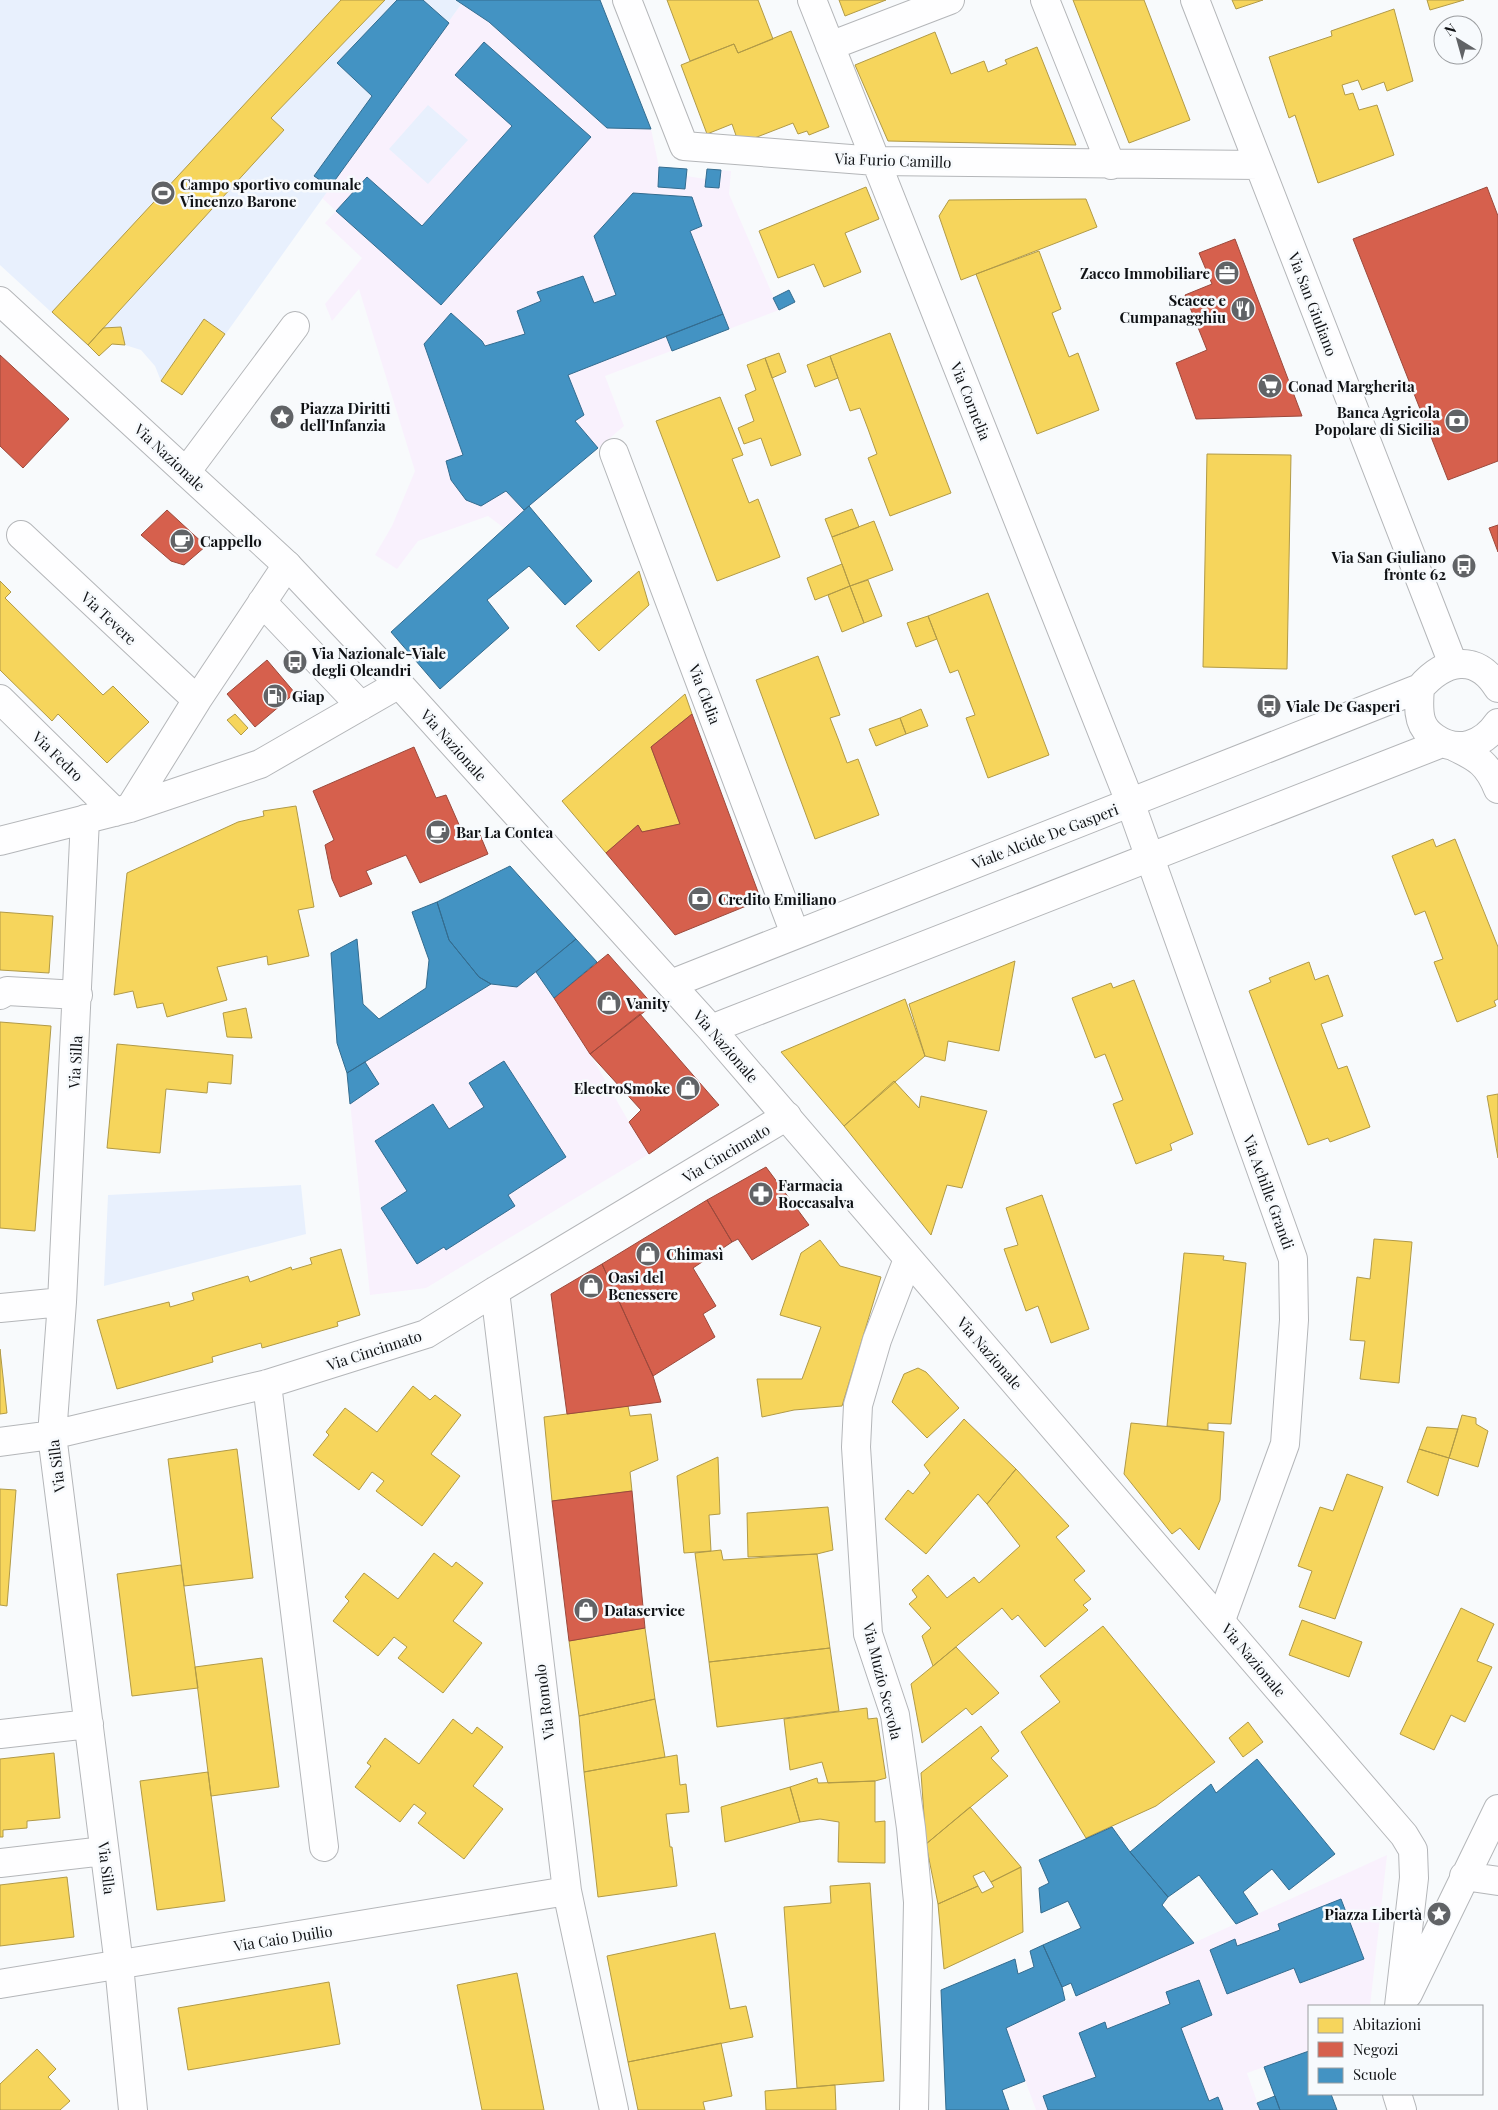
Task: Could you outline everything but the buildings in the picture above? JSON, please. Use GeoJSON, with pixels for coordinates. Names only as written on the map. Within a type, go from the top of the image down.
{"type":"FeatureCollection","features":[{"type":"Feature","properties":{"kind":"street","name":"Via Furio Camillo"},"geometry":{"type":"LineString","coordinates":[[627,0],[684,146],[876,161],[1111,165],[1259,165]]}},
{"type":"Feature","properties":{"kind":"street","name":"Via Cornelia"},"geometry":{"type":"LineString","coordinates":[[812,0],[1130,802],[1150,858]]}},
{"type":"Feature","properties":{"kind":"street"},"geometry":{"type":"LineString","coordinates":[[830,46],[950,0]]}},
{"type":"Feature","properties":{"kind":"street"},"geometry":{"type":"LineString","coordinates":[[1046,0],[1111,165]]}},
{"type":"Feature","properties":{"kind":"street","name":"Via San Giuliano"},"geometry":{"type":"LineString","coordinates":[[1195,0],[1453,664]]}},
{"type":"Feature","properties":{"kind":"street","name":"Via Nazionale"},"geometry":{"type":"LineString","coordinates":[[0,301],[287,565],[399,684],[671,984],[787,1116],[1404,1835],[1413,1850],[1414,1878],[1400,2005]]}},
{"type":"Feature","properties":{"kind":"street"},"geometry":{"type":"LineString","coordinates":[[186,472],[296,326]]}},
{"type":"Feature","properties":{"kind":"street","name":"Via Clelia"},"geometry":{"type":"LineString","coordinates":[[614,453],[795,934]]}},
{"type":"Feature","properties":{"kind":"street","name":"Via Tevere"},"geometry":{"type":"LineString","coordinates":[[21,535],[197,700]]}},
{"type":"Feature","properties":{"kind":"street"},"geometry":{"type":"LineString","coordinates":[[122,810],[287,565]]}},
{"type":"Feature","properties":{"kind":"street"},"geometry":{"type":"LineString","coordinates":[[262,602],[361,706]]}},
{"type":"Feature","properties":{"kind":"street"},"geometry":{"type":"LineString","coordinates":[[1495,781],[1477,757],[1448,745],[1430,734],[1421,721],[1418,707],[1420,688],[1440,669],[1453,664],[1468,664],[1482,669],[1496,682]]}},
{"type":"Feature","properties":{"kind":"street"},"geometry":{"type":"LineString","coordinates":[[0,841],[122,810],[260,764],[399,684]]}},
{"type":"Feature","properties":{"kind":"street","name":"Viale Alcide De Gasperi"},"geometry":{"type":"LineString","coordinates":[[671,984],[1420,688]]}},
{"type":"Feature","properties":{"kind":"street","name":"Via Fedro"},"geometry":{"type":"LineString","coordinates":[[0,699],[122,810]]}},
{"type":"Feature","properties":{"kind":"street"},"geometry":{"type":"LineString","coordinates":[[711,1029],[1150,858],[1448,745],[1468,746],[1481,741],[1498,724]]}},
{"type":"Feature","properties":{"kind":"street"},"geometry":{"type":"LineString","coordinates":[[1495,781],[1493,745],[1498,724]]}},
{"type":"Feature","properties":{"kind":"street","name":"Via Silla"},"geometry":{"type":"LineString","coordinates":[[85,819],[62,1302],[52,1435],[119,1966],[133,2110]]}},
{"type":"Feature","properties":{"kind":"street","name":"Via Achille Grandi"},"geometry":{"type":"LineString","coordinates":[[1150,858],[1293,1259],[1294,1320],[1285,1444],[1220,1620]]}},
{"type":"Feature","properties":{"kind":"street"},"geometry":{"type":"LineString","coordinates":[[0,995],[7,991],[78,995]]}},
{"type":"Feature","properties":{"kind":"street","name":"Via Cincinnato"},"geometry":{"type":"LineString","coordinates":[[0,1442],[52,1435],[267,1384],[426,1334],[787,1116]]}},
{"type":"Feature","properties":{"kind":"street","name":"Via Muzio Scevola"},"geometry":{"type":"LineString","coordinates":[[908,1259],[877,1340],[858,1406],[856,1447],[868,1634],[895,1715],[911,1828],[918,1902],[914,2110]]}},
{"type":"Feature","properties":{"kind":"street","name":"Via Romolo"},"geometry":{"type":"LineString","coordinates":[[495,1291],[567,1891],[614,2110]]}},
{"type":"Feature","properties":{"kind":"street"},"geometry":{"type":"LineString","coordinates":[[0,1308],[62,1302]]}},
{"type":"Feature","properties":{"kind":"street"},"geometry":{"type":"LineString","coordinates":[[267,1384],[324,1847]]}},
{"type":"Feature","properties":{"kind":"street"},"geometry":{"type":"LineString","coordinates":[[0,1734],[89,1724]]}},
{"type":"Feature","properties":{"kind":"street"},"geometry":{"type":"LineString","coordinates":[[1400,2005],[1498,1809]]}},
{"type":"Feature","properties":{"kind":"street"},"geometry":{"type":"LineString","coordinates":[[0,1863],[104,1851]]}},
{"type":"Feature","properties":{"kind":"street"},"geometry":{"type":"LineString","coordinates":[[1464,1876],[1498,1881]]}},
{"type":"Feature","properties":{"kind":"street","name":"Via Caio Duilio"},"geometry":{"type":"LineString","coordinates":[[0,1984],[567,1891]]}},
{"type":"Feature","properties":{"kind":"street"},"geometry":{"type":"LineString","coordinates":[[1397,2095],[1402,2110]]}},
{"type":"Feature","properties":{"kind":"shaded area","name":"Campo sportivo comunale Vincenzo Barone"},"geometry":{"type":"Polygon","coordinates":[[[0,0],[456,0],[462,3],[182,395],[161,381],[155,366],[141,350],[125,345],[112,344],[99,356],[0,265],[0,0]]]}},
{"type":"Feature","properties":{"kind":"shaded area"},"geometry":{"type":"Polygon","coordinates":[[[462,3],[489,22],[607,128],[651,129],[659,167],[687,169],[686,176],[706,179],[707,169],[731,171],[729,194],[779,310],[605,376],[624,426],[504,528],[488,516],[418,541],[397,569],[375,555],[392,526],[415,471],[359,289],[332,321],[325,304],[362,258],[325,223],[336,211],[322,198],[462,3]]]}},
{"type":"Feature","properties":{"kind":"shaded area"},"geometry":{"type":"Polygon","coordinates":[[[428,105],[468,140],[428,184],[389,149],[428,105]]]}},
{"type":"Feature","properties":{"kind":"shaded area"},"geometry":{"type":"Polygon","coordinates":[[[536,972],[590,1054],[649,1154],[426,1288],[370,1295],[347,1073],[491,984],[517,987],[536,972]]]}},
{"type":"Feature","properties":{"kind":"shaded area"},"geometry":{"type":"Polygon","coordinates":[[[301,1185],[306,1234],[104,1286],[108,1195],[301,1185]]]}},
{"type":"Feature","properties":{"kind":"shaded area"},"geometry":{"type":"Polygon","coordinates":[[[1387,1855],[1370,2005],[1308,2005],[1308,2051],[1247,2073],[1260,2110],[1036,2110],[1006,2028],[1387,1855]]]}},
{"type":"Feature","properties":{"kind":"place","name":"Campo sportivo comunale Vincenzo Barone"},"geometry":{"type":"Point","coordinates":[163,193]}},
{"type":"Feature","properties":{"kind":"place","name":"Zacco Immobiliare"},"geometry":{"type":"Point","coordinates":[1227,273]}},
{"type":"Feature","properties":{"kind":"place","name":"Scacce e Cumpanagghiu"},"geometry":{"type":"Point","coordinates":[1243,309]}},
{"type":"Feature","properties":{"kind":"place","name":"Conad Margherita"},"geometry":{"type":"Point","coordinates":[1270,386]}},
{"type":"Feature","properties":{"kind":"place","name":"Piazza Diritti dell'Infanzia"},"geometry":{"type":"Point","coordinates":[282,417]}},
{"type":"Feature","properties":{"kind":"place","name":"Banca Agricola Popolare di Sicilia"},"geometry":{"type":"Point","coordinates":[1457,421]}},
{"type":"Feature","properties":{"kind":"place","name":"Cappello"},"geometry":{"type":"Point","coordinates":[182,541]}},
{"type":"Feature","properties":{"kind":"place","name":"Via San Giuliano fronte 62"},"geometry":{"type":"Point","coordinates":[1464,566]}},
{"type":"Feature","properties":{"kind":"place","name":"Via Nazionale-Viale degli Oleandri"},"geometry":{"type":"Point","coordinates":[295,662]}},
{"type":"Feature","properties":{"kind":"place","name":"Giap"},"geometry":{"type":"Point","coordinates":[275,696]}},
{"type":"Feature","properties":{"kind":"place","name":"Viale De Gasperi"},"geometry":{"type":"Point","coordinates":[1269,706]}},
{"type":"Feature","properties":{"kind":"place","name":"Bar La Contea"},"geometry":{"type":"Point","coordinates":[438,832]}},
{"type":"Feature","properties":{"kind":"place","name":"Credito Emiliano"},"geometry":{"type":"Point","coordinates":[700,899]}},
{"type":"Feature","properties":{"kind":"place","name":"Vanity"},"geometry":{"type":"Point","coordinates":[609,1003]}},
{"type":"Feature","properties":{"kind":"place","name":"ElectroSmoke"},"geometry":{"type":"Point","coordinates":[688,1088]}},
{"type":"Feature","properties":{"kind":"place","name":"Farmacia Roccasalva"},"geometry":{"type":"Point","coordinates":[761,1194]}},
{"type":"Feature","properties":{"kind":"place","name":"Chimasì"},"geometry":{"type":"Point","coordinates":[648,1254]}},
{"type":"Feature","properties":{"kind":"place","name":"Oasi del Benessere"},"geometry":{"type":"Point","coordinates":[591,1286]}},
{"type":"Feature","properties":{"kind":"place","name":"Dataservice"},"geometry":{"type":"Point","coordinates":[586,1610]}},
{"type":"Feature","properties":{"kind":"place","name":"Piazza Libertà"},"geometry":{"type":"Point","coordinates":[1439,1914]}}]}
